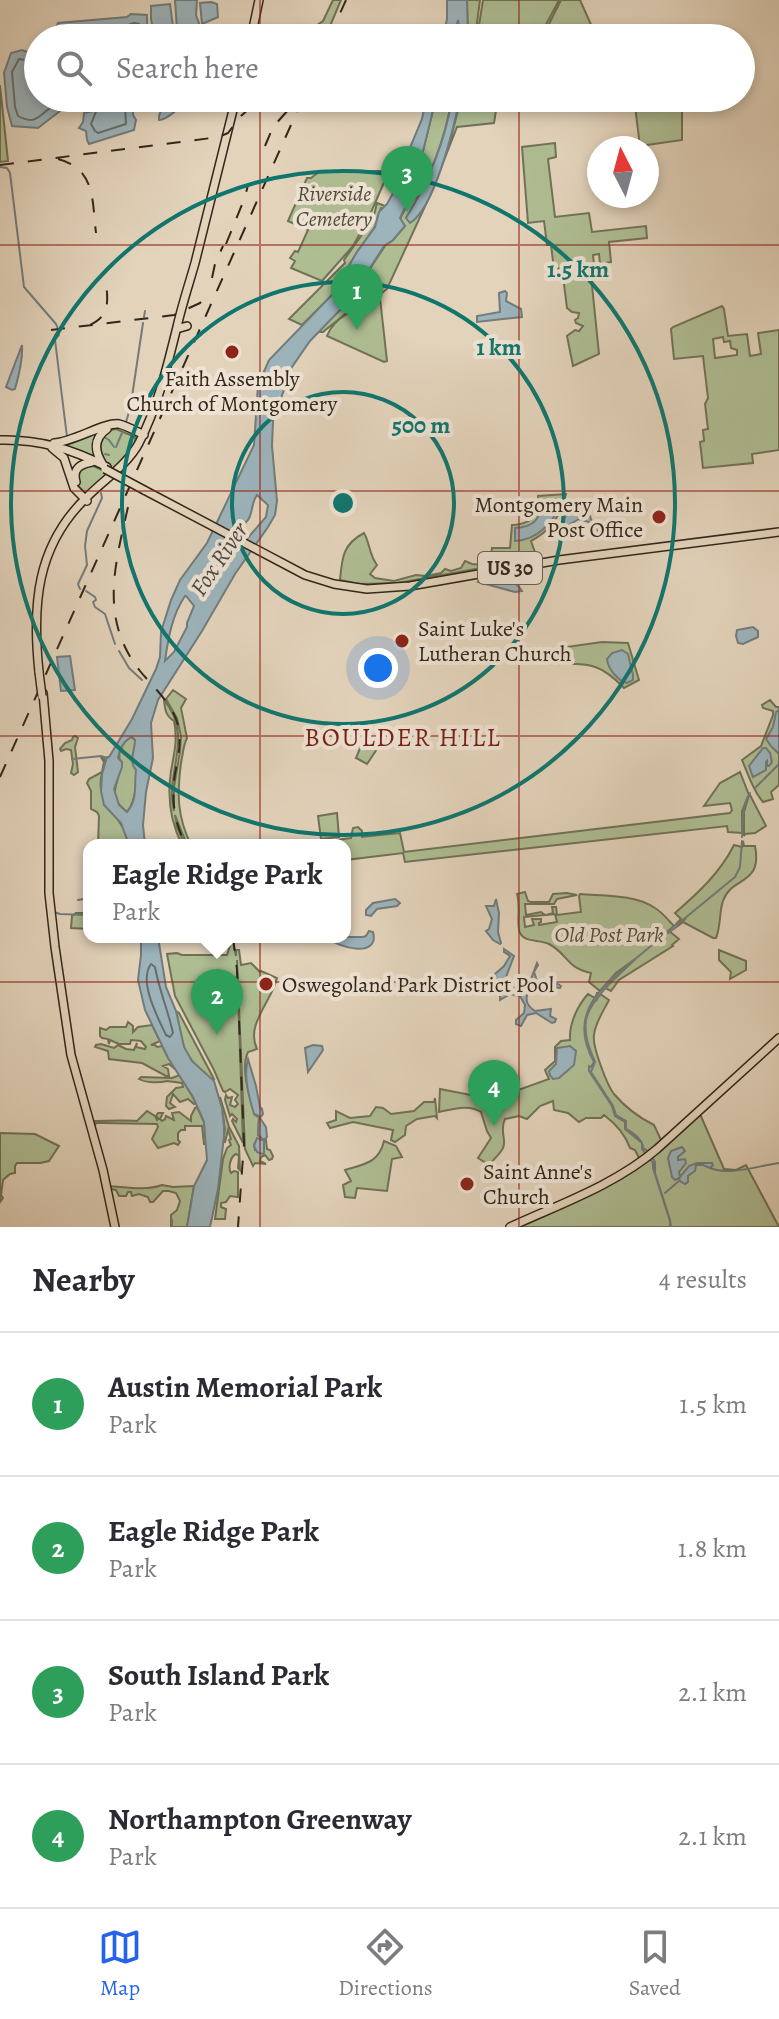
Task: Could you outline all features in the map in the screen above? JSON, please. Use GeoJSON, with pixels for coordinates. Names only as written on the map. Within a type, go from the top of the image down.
{"type":"FeatureCollection","features":[{"type":"Feature","properties":{"kind":"main road"},"geometry":{"type":"LineString","coordinates":[[254,24],[259,0]]}},
{"type":"Feature","properties":{"kind":"main road"},"geometry":{"type":"LineString","coordinates":[[115,1227],[65,1024],[49,893],[48,764],[36,625],[29,620],[36,614],[46,558],[56,537],[87,499],[126,467],[143,437],[172,356],[232,112]]}},
{"type":"Feature","properties":{"kind":"main road"},"geometry":{"type":"LineString","coordinates":[[50,446],[114,424],[143,437]]}},
{"type":"Feature","properties":{"kind":"main road"},"geometry":{"type":"LineString","coordinates":[[105,467],[96,447],[98,438],[105,430],[120,429],[143,437]]}},
{"type":"Feature","properties":{"kind":"main road","name":"US 30"},"geometry":{"type":"LineString","coordinates":[[0,441],[26,440],[77,453],[305,575],[367,589],[391,589],[572,558],[779,530]]}},
{"type":"Feature","properties":{"kind":"main road"},"geometry":{"type":"LineString","coordinates":[[50,446],[64,458],[74,488],[87,499]]}},
{"type":"Feature","properties":{"kind":"main road","name":"US 30"},"geometry":{"type":"LineString","coordinates":[[50,446],[105,467]]}},
{"type":"Feature","properties":{"kind":"main road"},"geometry":{"type":"LineString","coordinates":[[87,499],[77,486],[75,472],[80,465],[92,462]]}},
{"type":"Feature","properties":{"kind":"main road"},"geometry":{"type":"LineString","coordinates":[[40,670],[39,612],[44,576],[54,546],[74,513]]}},
{"type":"Feature","properties":{"kind":"main road"},"geometry":{"type":"LineString","coordinates":[[510,1227],[607,1182],[649,1156],[779,1038]]}},
{"type":"Feature","properties":{"kind":"green space"},"geometry":{"type":"Polygon","coordinates":[[[333,0],[341,0],[331,24],[318,24],[333,0]]]}},
{"type":"Feature","properties":{"kind":"green space"},"geometry":{"type":"Polygon","coordinates":[[[467,0],[480,0],[477,24],[468,24],[467,0]]]}},
{"type":"Feature","properties":{"kind":"green space"},"geometry":{"type":"Polygon","coordinates":[[[483,0],[559,0],[546,24],[479,24],[483,0]]]}},
{"type":"Feature","properties":{"kind":"green space"},"geometry":{"type":"Polygon","coordinates":[[[561,0],[580,0],[591,24],[549,24],[561,0]]]}},
{"type":"Feature","properties":{"kind":"green space"},"geometry":{"type":"Polygon","coordinates":[[[0,85],[8,161],[0,162],[0,85]]]}},
{"type":"Feature","properties":{"kind":"green space"},"geometry":{"type":"Polygon","coordinates":[[[433,112],[449,112],[429,175],[406,218],[430,194],[458,112],[496,112],[494,123],[457,127],[432,191],[387,289],[345,314],[323,332],[318,332],[340,310],[344,301],[350,299],[385,246],[405,226],[400,219],[413,192],[433,112]]]}},
{"type":"Feature","properties":{"kind":"green space"},"geometry":{"type":"Polygon","coordinates":[[[636,112],[682,112],[682,140],[659,143],[659,136],[639,136],[636,112]]]}},
{"type":"Feature","properties":{"kind":"green space"},"geometry":{"type":"Polygon","coordinates":[[[555,143],[556,157],[548,159],[555,217],[589,213],[592,232],[646,226],[647,238],[609,242],[611,262],[600,264],[599,254],[593,255],[594,264],[588,265],[599,354],[573,366],[567,336],[583,326],[575,320],[579,313],[567,308],[562,268],[554,269],[544,221],[528,223],[522,147],[555,143]]]}},
{"type":"Feature","properties":{"kind":"green space","name":"Riverside Cemetery"},"geometry":{"type":"Polygon","coordinates":[[[320,171],[389,171],[353,246],[322,281],[291,268],[295,261],[290,258],[295,251],[298,252],[308,230],[288,221],[307,178],[320,171]]]}},
{"type":"Feature","properties":{"kind":"green space"},"geometry":{"type":"Polygon","coordinates":[[[377,203],[385,206],[381,208],[375,227],[332,295],[302,325],[289,319],[345,263],[344,260],[374,215],[377,203]]]}},
{"type":"Feature","properties":{"kind":"green space"},"geometry":{"type":"Polygon","coordinates":[[[380,298],[387,361],[327,336],[342,317],[380,298]]]}},
{"type":"Feature","properties":{"kind":"green space"},"geometry":{"type":"Polygon","coordinates":[[[722,306],[728,336],[747,334],[750,356],[761,354],[758,333],[779,330],[779,450],[752,454],[753,463],[703,468],[700,442],[704,441],[703,430],[708,429],[705,404],[708,398],[703,356],[674,359],[673,327],[722,306]],[[723,337],[713,339],[715,358],[737,355],[730,341],[724,342],[723,337]]]}},
{"type":"Feature","properties":{"kind":"green space"},"geometry":{"type":"Polygon","coordinates":[[[104,428],[100,434],[100,461],[56,444],[104,428]]]}},
{"type":"Feature","properties":{"kind":"green space"},"geometry":{"type":"Polygon","coordinates":[[[116,429],[135,437],[136,444],[124,460],[87,493],[84,492],[78,486],[76,473],[89,464],[104,471],[97,443],[107,431],[116,429]]]}},
{"type":"Feature","properties":{"kind":"green space"},"geometry":{"type":"Polygon","coordinates":[[[566,494],[554,522],[531,541],[537,558],[398,583],[359,584],[340,580],[345,552],[364,533],[377,565],[370,574],[375,578],[394,581],[416,575],[426,576],[445,569],[461,568],[465,561],[484,565],[491,557],[492,548],[510,548],[512,525],[524,523],[538,513],[538,496],[566,494]]]}},
{"type":"Feature","properties":{"kind":"green space"},"geometry":{"type":"Polygon","coordinates":[[[602,642],[628,643],[639,680],[624,688],[609,674],[595,667],[559,664],[559,648],[602,642]]]}},
{"type":"Feature","properties":{"kind":"green space"},"geometry":{"type":"Polygon","coordinates":[[[173,690],[186,699],[181,708],[187,738],[181,763],[179,795],[189,839],[185,839],[175,815],[182,839],[180,839],[170,809],[176,734],[174,721],[167,714],[164,700],[173,714],[177,728],[172,797],[174,811],[181,736],[177,718],[166,699],[173,690]]]}},
{"type":"Feature","properties":{"kind":"green space"},"geometry":{"type":"Polygon","coordinates":[[[770,700],[779,707],[779,785],[771,792],[773,799],[763,802],[742,760],[761,746],[773,715],[773,711],[762,705],[770,700]]]}},
{"type":"Feature","properties":{"kind":"green space"},"geometry":{"type":"Polygon","coordinates":[[[75,736],[78,738],[75,747],[78,772],[74,775],[71,773],[71,750],[60,749],[75,736]]]}},
{"type":"Feature","properties":{"kind":"green space"},"geometry":{"type":"Polygon","coordinates":[[[131,737],[135,740],[136,778],[134,797],[127,812],[117,802],[115,793],[120,749],[131,737]]]}},
{"type":"Feature","properties":{"kind":"green space"},"geometry":{"type":"Polygon","coordinates":[[[363,741],[377,749],[367,764],[356,758],[363,741]]]}},
{"type":"Feature","properties":{"kind":"green space"},"geometry":{"type":"Polygon","coordinates":[[[101,757],[106,762],[101,776],[103,797],[128,839],[98,839],[99,816],[91,809],[91,791],[87,783],[102,772],[104,762],[101,757]]]}},
{"type":"Feature","properties":{"kind":"green space"},"geometry":{"type":"Polygon","coordinates":[[[740,772],[749,795],[742,811],[742,833],[728,832],[727,826],[405,862],[403,853],[351,859],[351,839],[343,839],[351,838],[353,828],[358,827],[362,837],[400,833],[404,852],[730,813],[730,803],[704,806],[720,783],[740,772]]]}},
{"type":"Feature","properties":{"kind":"green space"},"geometry":{"type":"Polygon","coordinates":[[[749,795],[766,826],[744,836],[744,812],[749,795]]]}},
{"type":"Feature","properties":{"kind":"green space"},"geometry":{"type":"Polygon","coordinates":[[[337,813],[339,837],[321,839],[318,816],[337,813]]]}},
{"type":"Feature","properties":{"kind":"green space"},"geometry":{"type":"Polygon","coordinates":[[[743,841],[744,846],[755,846],[754,868],[727,893],[716,938],[683,922],[678,926],[686,918],[676,924],[681,919],[675,913],[715,874],[734,845],[742,847],[743,841]]]}},
{"type":"Feature","properties":{"kind":"green space","name":"Old Post Park"},"geometry":{"type":"Polygon","coordinates":[[[525,892],[531,902],[549,902],[553,894],[577,895],[557,899],[554,904],[525,904],[526,915],[541,912],[545,915],[524,917],[525,927],[534,925],[532,919],[541,919],[539,925],[557,922],[555,914],[546,915],[553,913],[552,907],[556,907],[557,915],[581,912],[580,894],[609,896],[647,903],[674,926],[669,931],[679,939],[619,980],[611,991],[605,988],[635,959],[616,973],[600,991],[589,982],[591,973],[576,967],[549,944],[522,936],[517,894],[525,892]]]}},
{"type":"Feature","properties":{"kind":"green space"},"geometry":{"type":"Polygon","coordinates":[[[83,913],[83,929],[71,928],[72,916],[83,913]]]}},
{"type":"Feature","properties":{"kind":"green space"},"geometry":{"type":"Polygon","coordinates":[[[233,943],[236,956],[236,950],[239,950],[241,965],[251,963],[260,972],[277,978],[254,1031],[257,1049],[248,1052],[245,1066],[255,1115],[259,1117],[258,1135],[263,1139],[256,1141],[255,1150],[263,1153],[266,1140],[267,1149],[273,1156],[269,1160],[265,1155],[261,1157],[260,1161],[266,1164],[255,1163],[253,1166],[245,1149],[237,960],[243,1143],[232,1121],[236,1122],[237,1119],[232,1114],[230,1116],[225,1100],[226,1095],[232,1097],[230,1105],[235,1107],[238,1095],[230,1089],[223,1091],[175,996],[167,954],[227,955],[233,943]]]}},
{"type":"Feature","properties":{"kind":"green space"},"geometry":{"type":"Polygon","coordinates":[[[719,950],[746,961],[746,970],[730,979],[731,972],[719,960],[719,950]]]}},
{"type":"Feature","properties":{"kind":"green space"},"geometry":{"type":"Polygon","coordinates":[[[597,993],[596,1001],[600,994],[609,1000],[594,1035],[608,1083],[622,1103],[654,1125],[662,1142],[640,1160],[620,1130],[604,1115],[579,1122],[568,1113],[554,1110],[553,1101],[540,1106],[527,1119],[519,1116],[505,1119],[502,1150],[489,1165],[478,1158],[491,1138],[481,1112],[466,1108],[439,1112],[440,1089],[481,1097],[494,1091],[510,1093],[549,1079],[545,1070],[555,1061],[555,1047],[561,1041],[570,1040],[578,1009],[588,994],[595,998],[597,993]]]}},
{"type":"Feature","properties":{"kind":"green space"},"geometry":{"type":"Polygon","coordinates":[[[176,1011],[214,1079],[211,1080],[187,1054],[176,1011]]]}},
{"type":"Feature","properties":{"kind":"green space"},"geometry":{"type":"Polygon","coordinates":[[[128,1022],[133,1026],[133,1032],[138,1027],[152,1025],[160,1041],[151,1045],[162,1046],[175,1069],[169,1064],[163,1066],[168,1069],[169,1076],[142,1063],[109,1059],[108,1051],[95,1047],[101,1044],[114,1048],[118,1045],[134,1050],[137,1043],[136,1047],[145,1049],[141,1041],[119,1044],[110,1040],[109,1044],[108,1039],[100,1036],[100,1028],[126,1027],[128,1022]]]}},
{"type":"Feature","properties":{"kind":"green space"},"geometry":{"type":"Polygon","coordinates":[[[180,1075],[196,1103],[188,1099],[180,1102],[173,1094],[170,1103],[175,1107],[169,1109],[166,1106],[167,1097],[176,1088],[183,1087],[182,1083],[139,1079],[172,1078],[180,1075]]]}},
{"type":"Feature","properties":{"kind":"green space"},"geometry":{"type":"Polygon","coordinates":[[[220,1097],[229,1127],[239,1146],[240,1170],[239,1156],[236,1154],[230,1168],[231,1173],[238,1172],[238,1197],[230,1196],[221,1203],[221,1207],[226,1209],[225,1219],[215,1219],[223,1159],[231,1145],[228,1130],[223,1142],[225,1129],[220,1097]]]}},
{"type":"Feature","properties":{"kind":"green space"},"geometry":{"type":"Polygon","coordinates":[[[435,1098],[437,1118],[417,1119],[406,1126],[405,1135],[395,1142],[391,1140],[393,1130],[353,1122],[330,1128],[327,1123],[336,1120],[336,1111],[350,1118],[370,1116],[376,1107],[391,1114],[414,1111],[424,1102],[434,1102],[435,1098]]]}},
{"type":"Feature","properties":{"kind":"green space"},"geometry":{"type":"Polygon","coordinates":[[[197,1107],[204,1122],[207,1144],[204,1144],[202,1126],[185,1126],[185,1130],[178,1133],[178,1145],[174,1143],[158,1148],[152,1139],[157,1124],[96,1123],[94,1129],[92,1121],[137,1121],[147,1111],[157,1120],[158,1113],[163,1113],[162,1121],[166,1116],[174,1120],[172,1113],[179,1112],[191,1121],[197,1107]]]}},
{"type":"Feature","properties":{"kind":"green space"},"geometry":{"type":"Polygon","coordinates":[[[700,1114],[724,1169],[736,1170],[746,1165],[779,1227],[516,1227],[607,1185],[700,1114]]]}},
{"type":"Feature","properties":{"kind":"green space"},"geometry":{"type":"Polygon","coordinates":[[[0,1133],[35,1134],[59,1146],[49,1161],[17,1163],[15,1173],[3,1180],[3,1198],[0,1202],[0,1133]]]}},
{"type":"Feature","properties":{"kind":"green space"},"geometry":{"type":"Polygon","coordinates":[[[384,1141],[396,1146],[402,1157],[392,1159],[387,1191],[357,1188],[355,1198],[345,1197],[343,1185],[351,1181],[345,1170],[374,1158],[384,1141]]]}},
{"type":"Feature","properties":{"kind":"green space"},"geometry":{"type":"Polygon","coordinates":[[[109,1186],[142,1188],[194,1186],[187,1227],[171,1227],[171,1215],[180,1201],[176,1193],[163,1191],[150,1202],[148,1197],[139,1194],[132,1196],[131,1192],[119,1196],[109,1186]]]}},
{"type":"Feature","properties":{"kind":"water"},"geometry":{"type":"Polygon","coordinates":[[[175,0],[197,0],[196,15],[199,24],[177,24],[175,0]]]}},
{"type":"Feature","properties":{"kind":"water"},"geometry":{"type":"Polygon","coordinates":[[[447,0],[467,0],[468,24],[459,24],[458,20],[457,24],[446,24],[447,0]]]}},
{"type":"Feature","properties":{"kind":"water"},"geometry":{"type":"Polygon","coordinates":[[[200,3],[217,4],[218,17],[202,24],[200,3]]]}},
{"type":"Feature","properties":{"kind":"water"},"geometry":{"type":"Polygon","coordinates":[[[170,4],[173,24],[152,24],[151,6],[170,4]]]}},
{"type":"Feature","properties":{"kind":"water"},"geometry":{"type":"Polygon","coordinates":[[[131,14],[147,15],[147,24],[58,24],[58,23],[127,17],[131,14]]]}},
{"type":"Feature","properties":{"kind":"water"},"geometry":{"type":"Polygon","coordinates":[[[22,50],[24,112],[59,112],[38,128],[12,126],[7,107],[4,73],[11,53],[22,50]]]}},
{"type":"Feature","properties":{"kind":"water"},"geometry":{"type":"Polygon","coordinates":[[[133,112],[136,120],[134,130],[89,144],[86,131],[79,128],[84,113],[133,112]]]}},
{"type":"Feature","properties":{"kind":"water"},"geometry":{"type":"Polygon","coordinates":[[[161,112],[174,112],[163,119],[159,120],[161,112]]]}},
{"type":"Feature","properties":{"kind":"water","name":"Fox River"},"geometry":{"type":"Polygon","coordinates":[[[423,112],[433,112],[413,192],[400,218],[405,226],[384,246],[350,299],[344,301],[340,310],[310,341],[292,367],[273,421],[275,515],[158,700],[151,723],[153,758],[146,792],[144,839],[127,839],[121,823],[104,805],[102,774],[107,757],[132,719],[156,669],[161,632],[180,580],[207,543],[254,445],[258,385],[269,360],[332,295],[403,175],[423,112]],[[257,495],[248,520],[227,539],[232,548],[239,548],[266,517],[268,505],[257,495]],[[185,596],[171,627],[165,661],[174,652],[194,606],[185,596]],[[132,737],[119,752],[122,767],[114,789],[119,805],[127,812],[134,797],[136,770],[132,759],[135,740],[132,737]]]}},
{"type":"Feature","properties":{"kind":"water"},"geometry":{"type":"Polygon","coordinates":[[[449,112],[456,112],[428,201],[410,223],[406,218],[422,190],[449,112]]]}},
{"type":"Feature","properties":{"kind":"water"},"geometry":{"type":"Polygon","coordinates":[[[505,291],[506,301],[521,309],[522,317],[477,322],[477,316],[500,312],[499,293],[505,291]]]}},
{"type":"Feature","properties":{"kind":"water"},"geometry":{"type":"Polygon","coordinates":[[[22,345],[19,373],[12,390],[6,387],[22,345]]]}},
{"type":"Feature","properties":{"kind":"water"},"geometry":{"type":"Polygon","coordinates":[[[541,501],[561,501],[550,523],[531,537],[515,541],[515,528],[535,521],[540,513],[541,501]]]}},
{"type":"Feature","properties":{"kind":"water"},"geometry":{"type":"Polygon","coordinates":[[[567,514],[590,516],[598,534],[589,522],[579,519],[558,531],[567,514]]]}},
{"type":"Feature","properties":{"kind":"water"},"geometry":{"type":"Polygon","coordinates":[[[481,578],[512,582],[522,591],[478,582],[481,578]]]}},
{"type":"Feature","properties":{"kind":"water"},"geometry":{"type":"Polygon","coordinates":[[[753,627],[758,631],[758,637],[738,643],[737,630],[753,627]]]}},
{"type":"Feature","properties":{"kind":"water"},"geometry":{"type":"Polygon","coordinates":[[[622,650],[628,654],[633,675],[633,680],[627,683],[614,674],[607,659],[612,653],[622,650]]]}},
{"type":"Feature","properties":{"kind":"water"},"geometry":{"type":"Polygon","coordinates":[[[70,656],[75,690],[61,691],[57,657],[70,656]]]}},
{"type":"Feature","properties":{"kind":"water"},"geometry":{"type":"Polygon","coordinates":[[[779,710],[779,754],[766,739],[779,710]]]}},
{"type":"Feature","properties":{"kind":"water"},"geometry":{"type":"Polygon","coordinates":[[[763,748],[770,753],[772,762],[769,766],[767,761],[766,770],[753,777],[749,766],[763,748]]]}},
{"type":"Feature","properties":{"kind":"water"},"geometry":{"type":"Polygon","coordinates":[[[395,899],[400,903],[397,906],[377,909],[371,916],[366,915],[366,910],[373,903],[395,899]]]}},
{"type":"Feature","properties":{"kind":"water"},"geometry":{"type":"Polygon","coordinates":[[[496,899],[500,944],[486,931],[492,919],[486,906],[494,906],[496,899]]]}},
{"type":"Feature","properties":{"kind":"water"},"geometry":{"type":"Polygon","coordinates":[[[678,923],[611,982],[590,1009],[586,1020],[586,1036],[595,1062],[591,1072],[613,1106],[616,1115],[626,1121],[626,1129],[642,1143],[625,1129],[625,1122],[615,1116],[612,1106],[589,1071],[589,1066],[594,1062],[586,1044],[584,1028],[586,1014],[613,977],[678,923]]]}},
{"type":"Feature","properties":{"kind":"water"},"geometry":{"type":"Polygon","coordinates":[[[369,931],[373,932],[374,940],[365,948],[349,948],[336,943],[351,943],[351,937],[366,936],[369,931]]]}},
{"type":"Feature","properties":{"kind":"water"},"geometry":{"type":"Polygon","coordinates":[[[141,943],[159,943],[166,987],[176,1011],[184,1047],[192,1061],[214,1081],[222,1108],[224,1136],[210,1227],[187,1227],[194,1186],[207,1160],[204,1122],[145,1010],[138,980],[141,943]]]}},
{"type":"Feature","properties":{"kind":"water"},"geometry":{"type":"Polygon","coordinates":[[[504,949],[514,956],[506,977],[509,986],[518,990],[528,987],[537,963],[534,972],[537,981],[545,986],[561,986],[560,988],[537,986],[530,988],[527,995],[528,1004],[535,1011],[551,1009],[550,1016],[556,1019],[555,1022],[536,1013],[527,1015],[521,1026],[516,1024],[524,1013],[525,1005],[520,996],[510,994],[500,1000],[500,987],[495,974],[510,956],[504,949]]]}},
{"type":"Feature","properties":{"kind":"water"},"geometry":{"type":"Polygon","coordinates":[[[322,1046],[323,1050],[308,1072],[305,1048],[322,1046]]]}},
{"type":"Feature","properties":{"kind":"water"},"geometry":{"type":"Polygon","coordinates":[[[570,1046],[576,1051],[574,1065],[559,1078],[553,1079],[549,1071],[556,1064],[557,1048],[570,1046]]]}},
{"type":"Feature","properties":{"kind":"water"},"geometry":{"type":"Polygon","coordinates":[[[248,1059],[262,1109],[260,1118],[266,1127],[267,1137],[262,1154],[254,1146],[257,1138],[263,1139],[258,1135],[259,1116],[254,1114],[247,1086],[248,1059]]]}},
{"type":"Feature","properties":{"kind":"water"},"geometry":{"type":"Polygon","coordinates":[[[642,1144],[655,1162],[655,1173],[671,1227],[653,1168],[653,1163],[642,1149],[642,1144]]]}},
{"type":"Feature","properties":{"kind":"water"},"geometry":{"type":"Polygon","coordinates":[[[682,1147],[685,1151],[678,1160],[685,1159],[686,1163],[679,1172],[680,1177],[689,1166],[697,1163],[713,1165],[710,1168],[696,1165],[685,1184],[679,1178],[675,1180],[672,1177],[668,1158],[671,1151],[682,1147]]]}},
{"type":"Feature","properties":{"kind":"waterway"},"geometry":{"type":"LineString","coordinates":[[0,167],[7,168],[10,173],[24,287],[58,329]]}},
{"type":"Feature","properties":{"kind":"waterway"},"geometry":{"type":"LineString","coordinates":[[144,317],[145,311]]}},
{"type":"Feature","properties":{"kind":"waterway"},"geometry":{"type":"LineString","coordinates":[[130,410],[143,323]]}},
{"type":"Feature","properties":{"kind":"waterway"},"geometry":{"type":"LineString","coordinates":[[59,335],[55,340],[67,437],[74,434]]}},
{"type":"Feature","properties":{"kind":"waterway"},"geometry":{"type":"LineString","coordinates":[[126,422],[129,412]]}},
{"type":"Feature","properties":{"kind":"waterway"},"geometry":{"type":"LineString","coordinates":[[116,447],[122,433]]}},
{"type":"Feature","properties":{"kind":"waterway"},"geometry":{"type":"LineString","coordinates":[[104,437],[114,447]]}},
{"type":"Feature","properties":{"kind":"waterway"},"geometry":{"type":"LineString","coordinates":[[105,454],[109,455]]}},
{"type":"Feature","properties":{"kind":"waterway"},"geometry":{"type":"LineString","coordinates":[[80,589],[78,584],[87,565],[87,531],[102,498],[101,493]]}},
{"type":"Feature","properties":{"kind":"waterway"},"geometry":{"type":"LineString","coordinates":[[86,591],[95,597],[95,607],[105,614],[115,644]]}},
{"type":"Feature","properties":{"kind":"waterway"},"geometry":{"type":"LineString","coordinates":[[119,651],[129,668],[142,680]]}},
{"type":"Feature","properties":{"kind":"waterway"},"geometry":{"type":"LineString","coordinates":[[72,759],[107,758]]}},
{"type":"Feature","properties":{"kind":"waterway"},"geometry":{"type":"LineString","coordinates":[[755,788],[779,764]]}},
{"type":"Feature","properties":{"kind":"waterway"},"geometry":{"type":"LineString","coordinates":[[742,837],[744,809],[750,793]]}},
{"type":"Feature","properties":{"kind":"waterway"},"geometry":{"type":"LineString","coordinates":[[679,923],[735,877],[740,867],[742,841]]}},
{"type":"Feature","properties":{"kind":"waterway"},"geometry":{"type":"LineString","coordinates":[[78,900],[83,899]]}},
{"type":"Feature","properties":{"kind":"waterway"},"geometry":{"type":"LineString","coordinates":[[54,912],[83,915]]}},
{"type":"Feature","properties":{"kind":"waterway"},"geometry":{"type":"LineString","coordinates":[[710,1168],[735,1171],[779,1163]]}},
{"type":"Feature","properties":{"kind":"waterway"},"geometry":{"type":"LineString","coordinates":[[665,1193],[679,1181]]}},
{"type":"Feature","properties":{"kind":"waterway"},"geometry":{"type":"LineString","coordinates":[[172,1220],[172,1227]]}},
{"type":"Feature","properties":{"kind":"railway"},"geometry":{"type":"LineString","coordinates":[[335,24],[346,0]]}},
{"type":"Feature","properties":{"kind":"railway"},"geometry":{"type":"LineString","coordinates":[[0,165],[219,137],[228,133],[245,112]]}},
{"type":"Feature","properties":{"kind":"railway"},"geometry":{"type":"LineString","coordinates":[[265,146],[273,127],[286,112]]}},
{"type":"Feature","properties":{"kind":"railway"},"geometry":{"type":"LineString","coordinates":[[0,777],[297,112]]}},
{"type":"Feature","properties":{"kind":"railway"},"geometry":{"type":"LineString","coordinates":[[58,159],[79,170],[86,178],[96,233]]}},
{"type":"Feature","properties":{"kind":"railway"},"geometry":{"type":"LineString","coordinates":[[226,244],[248,185]]}},
{"type":"Feature","properties":{"kind":"railway"},"geometry":{"type":"LineString","coordinates":[[212,278],[223,246]]}},
{"type":"Feature","properties":{"kind":"railway"},"geometry":{"type":"LineString","coordinates":[[90,325],[104,312],[106,282]]}},
{"type":"Feature","properties":{"kind":"railway"},"geometry":{"type":"LineString","coordinates":[[51,330],[174,315],[200,303],[207,295]]}},
{"type":"Feature","properties":{"kind":"railway"},"geometry":{"type":"LineString","coordinates":[[128,507],[115,571],[115,612],[127,651],[167,703],[178,725],[180,743],[174,801],[176,819],[184,839]]}},
{"type":"Feature","properties":{"kind":"railway"},"geometry":{"type":"LineString","coordinates":[[234,943],[244,1143],[238,1227]]}},
{"type":"Feature","properties":{"kind":"place","name":"South Island Park"},"geometry":{"type":"Point","coordinates":[407,212]}},
{"type":"Feature","properties":{"kind":"place","name":"Austin Memorial Park"},"geometry":{"type":"Point","coordinates":[357,330]}},
{"type":"Feature","properties":{"kind":"place","name":"Faith Assembly Church of Montgomery"},"geometry":{"type":"Point","coordinates":[232,352]}},
{"type":"Feature","properties":{"kind":"place","name":"Montgomery Main Post Office"},"geometry":{"type":"Point","coordinates":[659,517]}},
{"type":"Feature","properties":{"kind":"place","name":"Saint Luke's Lutheran Church"},"geometry":{"type":"Point","coordinates":[402,641]}},
{"type":"Feature","properties":{"kind":"place","name":"Oswegoland Park District Pool"},"geometry":{"type":"Point","coordinates":[266,984]}},
{"type":"Feature","properties":{"kind":"place","name":"Eagle Ridge Park"},"geometry":{"type":"Point","coordinates":[217,1035]}},
{"type":"Feature","properties":{"kind":"place","name":"Northampton Greenway"},"geometry":{"type":"Point","coordinates":[494,1126]}},
{"type":"Feature","properties":{"kind":"place","name":"Saint Anne's Church"},"geometry":{"type":"Point","coordinates":[467,1184]}},
{"type":"Feature","properties":{"kind":"district","name":"BOULDER HILL"},"geometry":{"type":"Point","coordinates":[403,737]}}]}
